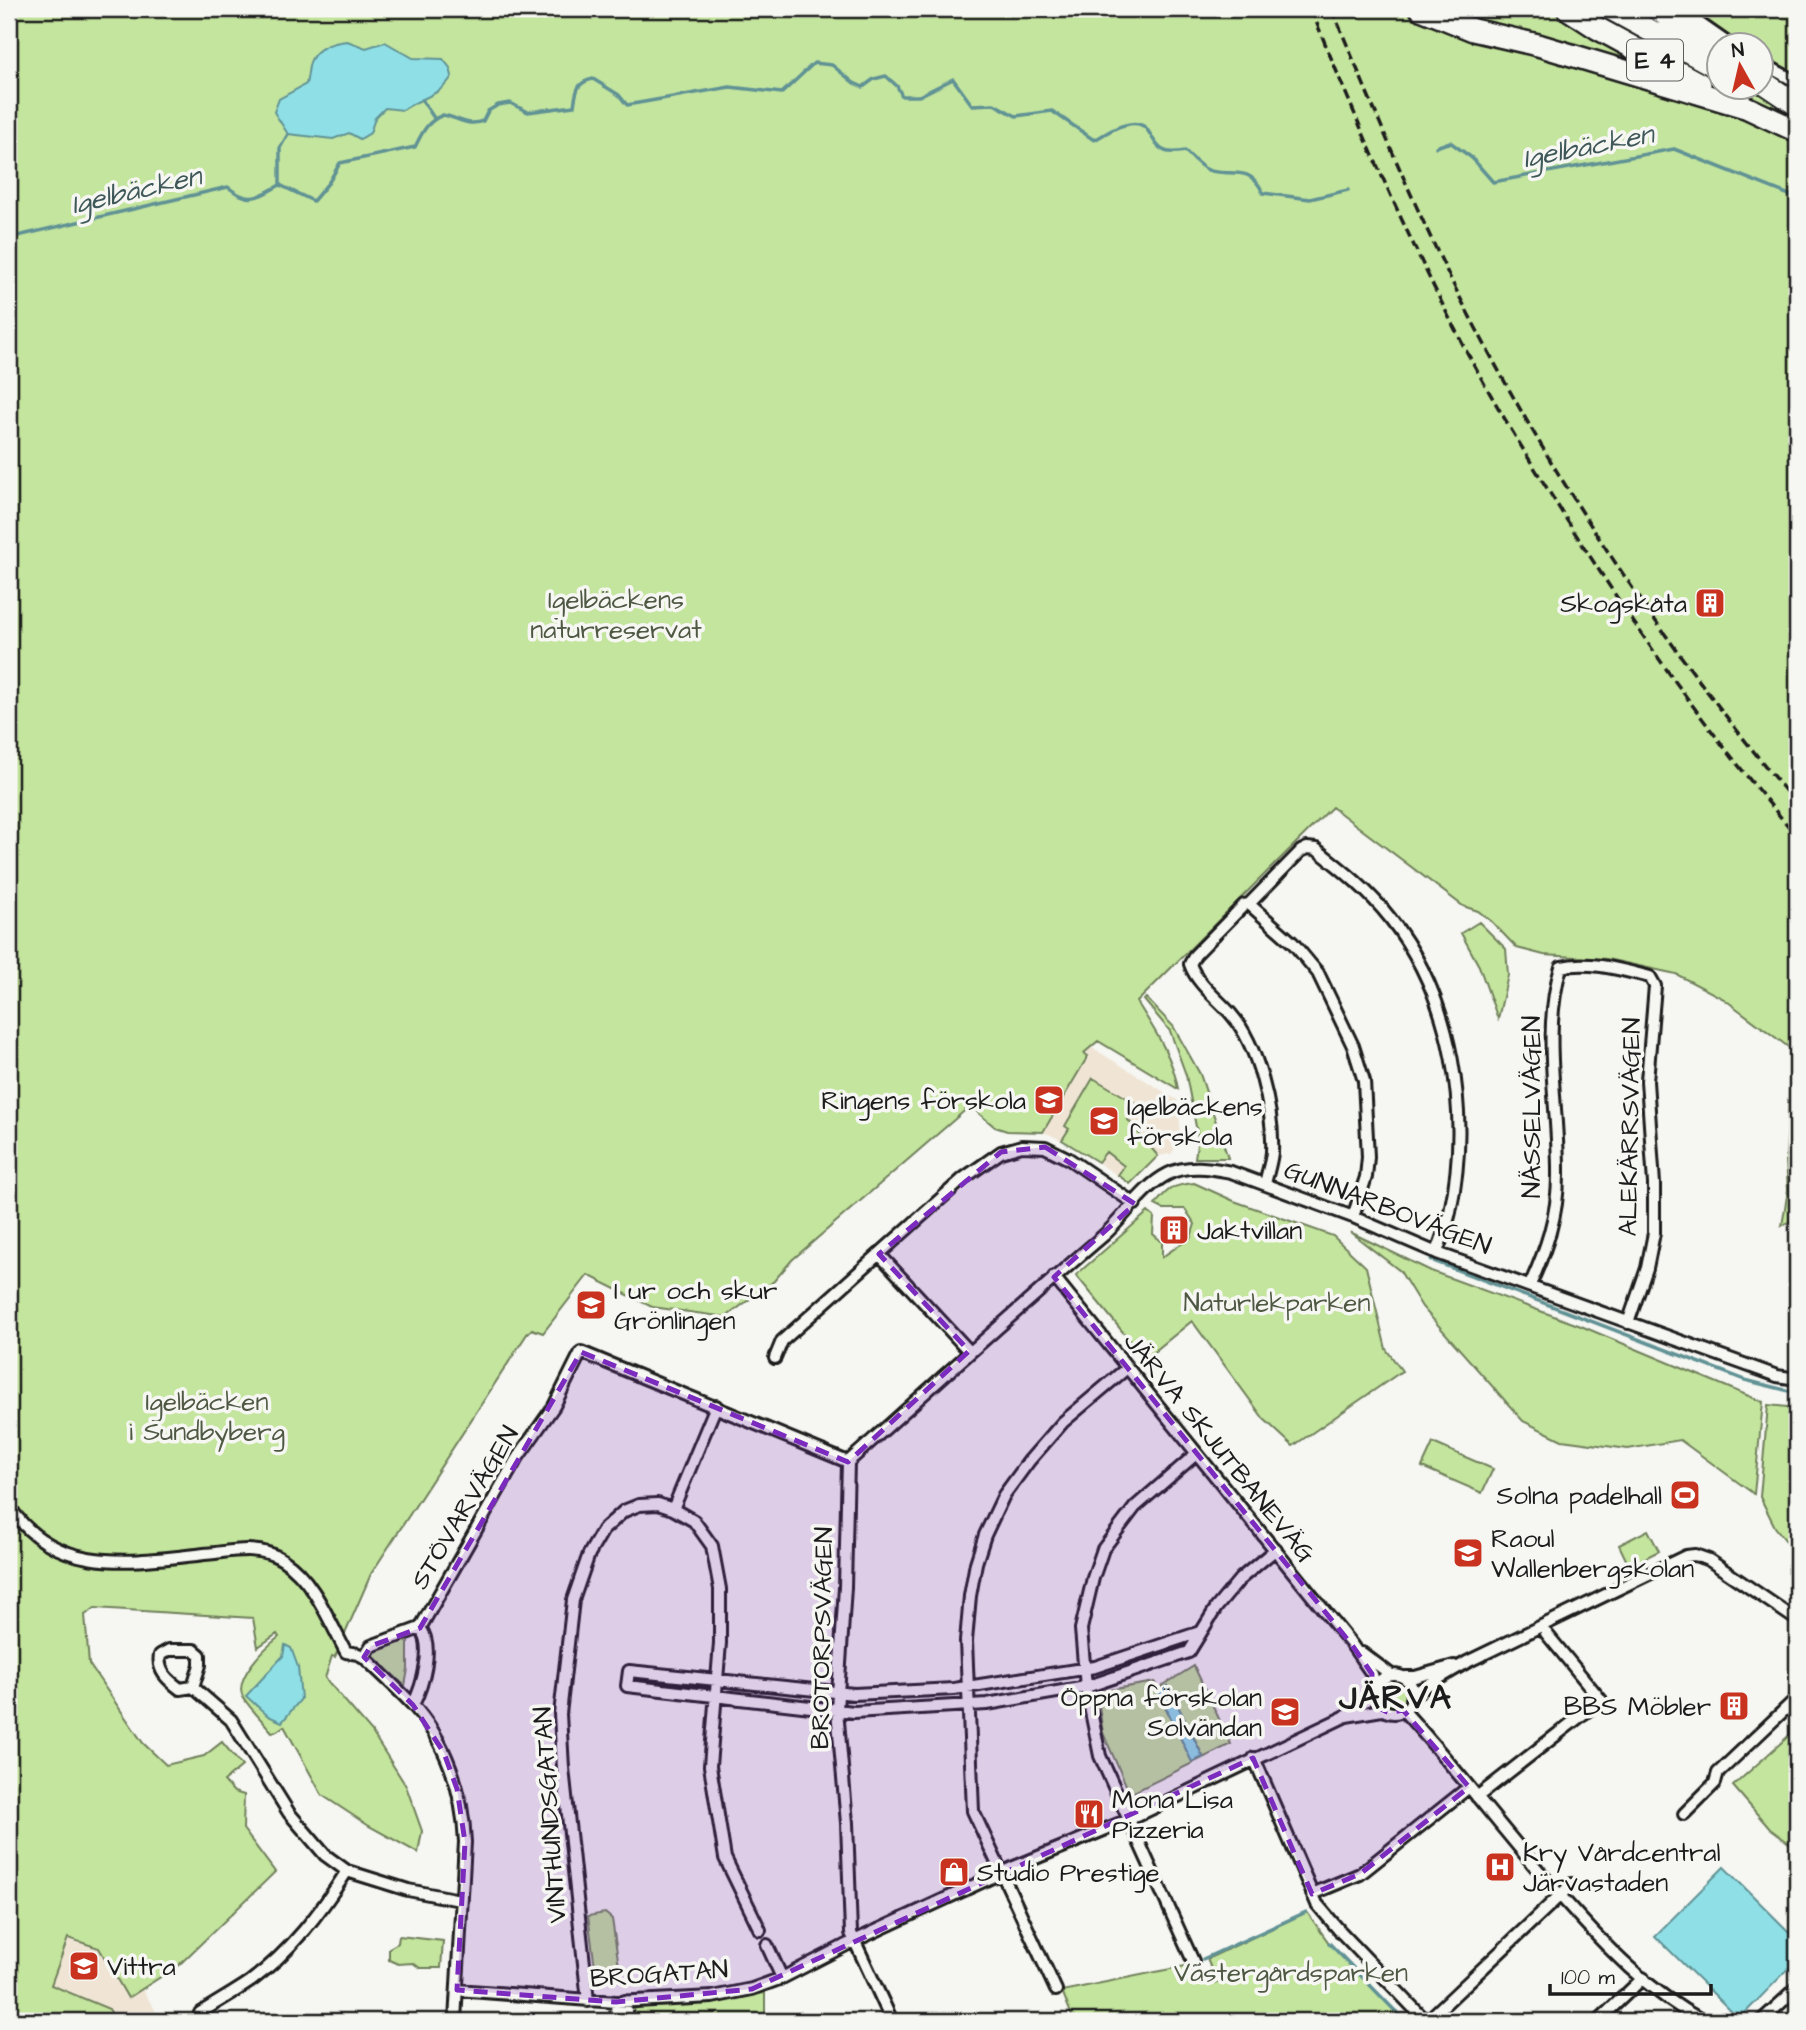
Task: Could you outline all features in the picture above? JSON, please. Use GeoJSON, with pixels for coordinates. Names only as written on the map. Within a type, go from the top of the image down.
{"type":"FeatureCollection","features":[{"type":"Feature","properties":{"kind":"highway"},"geometry":{"type":"LineString","coordinates":[[1422,9],[1473,30],[1538,45],[1745,107]]}},
{"type":"Feature","properties":{"kind":"highway","name":"E 4"},"geometry":{"type":"LineString","coordinates":[[1568,9],[1597,28],[1745,107],[1797,131]]}},
{"type":"Feature","properties":{"kind":"highway","name":"E 4"},"geometry":{"type":"LineString","coordinates":[[1611,9],[1704,60]]}},
{"type":"Feature","properties":{"kind":"highway"},"geometry":{"type":"LineString","coordinates":[[1657,9],[1704,42]]}},
{"type":"Feature","properties":{"kind":"highway"},"geometry":{"type":"LineString","coordinates":[[1774,90],[1797,106]]}},
{"type":"Feature","properties":{"kind":"highway"},"geometry":{"type":"LineString","coordinates":[[1774,95],[1797,106]]}},
{"type":"Feature","properties":{"kind":"street"},"geometry":{"type":"LineString","coordinates":[[1679,9],[1712,32]]}},
{"type":"Feature","properties":{"kind":"street"},"geometry":{"type":"LineString","coordinates":[[1774,70],[1797,82]]}},
{"type":"Feature","properties":{"kind":"street"},"geometry":{"type":"LineString","coordinates":[[1265,1184],[1272,1153],[1268,1106],[1260,1070],[1249,1043],[1233,1016],[1194,974],[1190,964],[1244,905],[1249,904],[1301,851],[1307,848],[1317,849],[1361,886],[1391,918],[1415,956],[1435,997],[1454,1063],[1459,1119],[1450,1214],[1437,1253]]}},
{"type":"Feature","properties":{"kind":"street"},"geometry":{"type":"LineString","coordinates":[[1249,904],[1293,943],[1318,973],[1353,1045],[1364,1081],[1368,1157],[1366,1177],[1353,1217]]}},
{"type":"Feature","properties":{"kind":"street","name":"NÄSSELVÄGEN"},"geometry":{"type":"LineString","coordinates":[[1530,1285],[1552,1228],[1558,1180],[1552,1045],[1554,990],[1561,967]]}},
{"type":"Feature","properties":{"kind":"street","name":"ALEKÄRRSVÄGEN"},"geometry":{"type":"LineString","coordinates":[[1561,967],[1609,967],[1650,977],[1655,986],[1647,1081],[1654,1184],[1654,1233],[1647,1268],[1628,1323]]}},
{"type":"Feature","properties":{"kind":"street"},"geometry":{"type":"LineString","coordinates":[[775,1358],[782,1341],[982,1163],[1000,1152],[1022,1146],[1045,1147],[1135,1203]]}},
{"type":"Feature","properties":{"kind":"street","name":"GUNNARBOVÄGEN"},"geometry":{"type":"LineString","coordinates":[[848,1462],[1114,1226],[1154,1182],[1171,1172],[1188,1169],[1220,1170],[1265,1184],[1353,1217],[1437,1253],[1777,1376],[1797,1379]]}},
{"type":"Feature","properties":{"kind":"street"},"geometry":{"type":"LineString","coordinates":[[879,1254],[970,1351]]}},
{"type":"Feature","properties":{"kind":"street","name":"JÄRVA SKJUTBANEVÄG"},"geometry":{"type":"LineString","coordinates":[[1054,1278],[1276,1549],[1298,1580],[1352,1644],[1381,1672]]}},
{"type":"Feature","properties":{"kind":"street","name":"STÖVARVÄGEN"},"geometry":{"type":"LineString","coordinates":[[364,1657],[371,1646],[420,1628],[516,1460],[554,1406],[581,1352],[716,1406]]}},
{"type":"Feature","properties":{"kind":"street"},"geometry":{"type":"LineString","coordinates":[[1056,1990],[973,1811],[966,1641],[970,1596],[976,1563],[996,1509],[1029,1461],[1063,1422],[1128,1368]]}},
{"type":"Feature","properties":{"kind":"street"},"geometry":{"type":"LineString","coordinates":[[760,1930],[725,1858],[710,1766],[718,1680],[720,1588],[712,1546],[694,1521],[673,1509],[716,1406],[848,1462]]}},
{"type":"Feature","properties":{"kind":"street"},"geometry":{"type":"LineString","coordinates":[[1194,1961],[1100,1756],[1083,1669],[1081,1629],[1103,1549],[1135,1507],[1196,1454]]}},
{"type":"Feature","properties":{"kind":"street","name":"BROTORPSVÄGEN"},"geometry":{"type":"LineString","coordinates":[[848,1462],[845,1587],[837,1710],[847,1824],[850,1933],[892,2021]]}},
{"type":"Feature","properties":{"kind":"street","name":"VINTHUNDSGATAN"},"geometry":{"type":"LineString","coordinates":[[588,2001],[559,1714],[573,1600],[589,1554],[603,1530],[624,1511],[639,1505],[658,1504],[673,1509]]}},
{"type":"Feature","properties":{"kind":"street"},"geometry":{"type":"LineString","coordinates":[[9,1506],[40,1538],[63,1552],[91,1560],[119,1562],[247,1550],[270,1553],[282,1559],[302,1576],[346,1652],[364,1657],[413,1705],[444,1753],[457,1789],[464,1814],[465,1842],[455,2021]]}},
{"type":"Feature","properties":{"kind":"street"},"geometry":{"type":"LineString","coordinates":[[1200,1632],[1083,1669],[968,1688],[837,1692],[629,1671],[627,1686],[865,1712],[987,1704],[1086,1687],[1189,1652],[1200,1632],[1240,1578],[1276,1549]]}},
{"type":"Feature","properties":{"kind":"street"},"geometry":{"type":"LineString","coordinates":[[1344,1717],[1382,1710],[1393,1713],[1403,1710],[1422,1689],[1467,1662],[1686,1556],[1695,1555],[1709,1560],[1797,1620]]}},
{"type":"Feature","properties":{"kind":"street"},"geometry":{"type":"LineString","coordinates":[[413,1705],[422,1686],[427,1647],[425,1633],[420,1628]]}},
{"type":"Feature","properties":{"kind":"street"},"geometry":{"type":"LineString","coordinates":[[1477,1797],[1601,1700],[1546,1633]]}},
{"type":"Feature","properties":{"kind":"street"},"geometry":{"type":"LineString","coordinates":[[192,1687],[200,1665],[200,1655],[194,1650],[169,1650],[160,1655],[161,1670],[169,1681],[180,1689],[192,1687],[231,1720],[300,1829],[325,1855],[347,1871],[408,1890],[460,1900]]}},
{"type":"Feature","properties":{"kind":"street"},"geometry":{"type":"LineString","coordinates":[[1381,1672],[1415,1677],[1467,1662]]}},
{"type":"Feature","properties":{"kind":"street"},"geometry":{"type":"LineString","coordinates":[[1344,1717],[1375,1691],[1381,1680],[1381,1672]]}},
{"type":"Feature","properties":{"kind":"street"},"geometry":{"type":"LineString","coordinates":[[1381,1672],[1375,1691],[1376,1702],[1382,1710]]}},
{"type":"Feature","properties":{"kind":"street"},"geometry":{"type":"LineString","coordinates":[[1406,1677],[1412,1685],[1412,1698]]}},
{"type":"Feature","properties":{"kind":"street"},"geometry":{"type":"LineString","coordinates":[[1684,1814],[1715,1783],[1718,1773],[1797,1698]]}},
{"type":"Feature","properties":{"kind":"street"},"geometry":{"type":"LineString","coordinates":[[1403,1710],[1611,1953],[1703,2021]]}},
{"type":"Feature","properties":{"kind":"street","name":"BROGATAN"},"geometry":{"type":"LineString","coordinates":[[457,1990],[588,2001],[621,2001],[712,1997],[752,1989],[782,1978],[853,1941],[1001,1873],[1128,1819],[1344,1717]]}},
{"type":"Feature","properties":{"kind":"street"},"geometry":{"type":"LineString","coordinates":[[1254,1758],[1312,1894],[1339,1930],[1427,2021],[1572,1884]]}},
{"type":"Feature","properties":{"kind":"street"},"geometry":{"type":"LineString","coordinates":[[1312,1894],[1360,1874],[1469,1787]]}},
{"type":"Feature","properties":{"kind":"street"},"geometry":{"type":"LineString","coordinates":[[205,2021],[200,2012],[250,1981],[291,1947],[324,1906],[347,1871]]}},
{"type":"Feature","properties":{"kind":"street"},"geometry":{"type":"LineString","coordinates":[[767,1945],[782,1978]]}},
{"type":"Feature","properties":{"kind":"street"},"geometry":{"type":"LineString","coordinates":[[1598,2021],[1643,1978]]}},
{"type":"Feature","properties":{"kind":"street"},"geometry":{"type":"LineString","coordinates":[[1761,2021],[1797,1988]]}},
{"type":"Feature","properties":{"kind":"street"},"geometry":{"type":"LineString","coordinates":[[617,2021],[621,2001]]}},
{"type":"Feature","properties":{"kind":"street"},"geometry":{"type":"LineString","coordinates":[[621,2001],[627,2021]]}},
{"type":"Feature","properties":{"kind":"highlighted area"},"geometry":{"type":"Polygon","coordinates":[[[1045,1147],[1135,1204],[1054,1277],[1352,1645],[1372,1674],[1371,1704],[1389,1713],[1403,1710],[1469,1787],[1360,1874],[1312,1894],[1253,1758],[752,1989],[616,2002],[457,1990],[465,1842],[457,1789],[444,1753],[413,1705],[364,1657],[371,1646],[420,1628],[581,1352],[848,1462],[969,1351],[879,1254],[1001,1152],[1045,1147]]]}},
{"type":"Feature","properties":{"kind":"shaded area"},"geometry":{"type":"Polygon","coordinates":[[[1091,1047],[1179,1101],[1180,1126],[1177,1146],[1171,1154],[1158,1156],[1130,1184],[1073,1146],[1049,1134],[1026,1130],[1007,1131],[1054,1076],[1091,1047]]]}},
{"type":"Feature","properties":{"kind":"shaded area","name":"Vittra"},"geometry":{"type":"Polygon","coordinates":[[[68,1938],[99,1948],[128,1997],[142,1989],[162,2021],[40,2021],[68,1938]]]}},
{"type":"Feature","properties":{"kind":"green space","name":"Igelbäckens naturreservat"},"geometry":{"type":"Polygon","coordinates":[[[9,9],[1797,9],[1797,1216],[1782,1226],[1788,1190],[1786,1160],[1791,1049],[1724,999],[1676,974],[1607,959],[1544,955],[1517,948],[1478,911],[1463,906],[1332,807],[1137,1002],[1167,1055],[1178,1089],[1098,1041],[1084,1053],[1088,1056],[1043,1132],[1007,1131],[995,1127],[970,1106],[792,1260],[774,1281],[726,1317],[652,1307],[588,1275],[543,1333],[532,1329],[527,1334],[371,1574],[335,1657],[332,1656],[325,1678],[372,1732],[406,1786],[422,1831],[418,1853],[369,1826],[322,1795],[284,1726],[272,1732],[243,1697],[241,1689],[247,1672],[259,1655],[279,1637],[277,1634],[258,1647],[253,1618],[95,1608],[85,1615],[89,1664],[143,1743],[166,1765],[204,1756],[222,1742],[242,1766],[224,1781],[234,1792],[244,1795],[243,1829],[275,1872],[179,1965],[128,1998],[99,1948],[68,1938],[51,1985],[109,2009],[116,2021],[9,2021],[9,9]]]}},
{"type":"Feature","properties":{"kind":"green space"},"geometry":{"type":"Polygon","coordinates":[[[1479,922],[1506,949],[1508,975],[1498,1019],[1479,966],[1461,933],[1479,922]]]}},
{"type":"Feature","properties":{"kind":"green space"},"geometry":{"type":"Polygon","coordinates":[[[1146,998],[1173,1026],[1200,1074],[1228,1158],[1195,1158],[1198,1137],[1186,1075],[1170,1031],[1144,1000],[1146,998]]]}},
{"type":"Feature","properties":{"kind":"green space"},"geometry":{"type":"Polygon","coordinates":[[[1093,1078],[1137,1104],[1128,1120],[1158,1156],[1130,1184],[1118,1175],[1124,1166],[1106,1152],[1098,1162],[1062,1140],[1069,1129],[1065,1126],[1093,1078]]]}},
{"type":"Feature","properties":{"kind":"green space","name":"Naturlekparken"},"geometry":{"type":"Polygon","coordinates":[[[1194,1183],[1234,1201],[1333,1236],[1366,1267],[1386,1349],[1402,1371],[1293,1446],[1264,1419],[1192,1321],[1145,1359],[1076,1275],[1148,1212],[1154,1217],[1153,1234],[1162,1242],[1162,1257],[1191,1237],[1195,1224],[1185,1209],[1163,1209],[1155,1205],[1172,1188],[1194,1183]]]}},
{"type":"Feature","properties":{"kind":"green space"},"geometry":{"type":"Polygon","coordinates":[[[1350,1232],[1431,1271],[1581,1326],[1763,1402],[1754,1494],[1680,1440],[1628,1449],[1562,1440],[1523,1421],[1422,1307],[1400,1271],[1350,1232]]]}},
{"type":"Feature","properties":{"kind":"green space"},"geometry":{"type":"Polygon","coordinates":[[[1768,1405],[1797,1408],[1797,1555],[1775,1527],[1760,1497],[1768,1405]]]}},
{"type":"Feature","properties":{"kind":"green space"},"geometry":{"type":"Polygon","coordinates":[[[1433,1443],[1493,1469],[1482,1493],[1422,1467],[1433,1443]]]}},
{"type":"Feature","properties":{"kind":"green space"},"geometry":{"type":"Polygon","coordinates":[[[1648,1530],[1659,1551],[1629,1566],[1619,1545],[1648,1530]]]}},
{"type":"Feature","properties":{"kind":"green space"},"geometry":{"type":"Polygon","coordinates":[[[408,1636],[408,1669],[405,1686],[372,1655],[408,1636]]]}},
{"type":"Feature","properties":{"kind":"green space"},"geometry":{"type":"Polygon","coordinates":[[[1194,1666],[1231,1744],[1130,1794],[1103,1733],[1097,1692],[1155,1682],[1157,1689],[1194,1666]],[[1168,1686],[1158,1692],[1192,1762],[1203,1756],[1168,1686]]]}},
{"type":"Feature","properties":{"kind":"green space"},"geometry":{"type":"Polygon","coordinates":[[[1395,1680],[1404,1684],[1408,1693],[1404,1702],[1395,1706],[1386,1702],[1382,1693],[1386,1684],[1395,1680]]]}},
{"type":"Feature","properties":{"kind":"green space"},"geometry":{"type":"Polygon","coordinates":[[[1793,1732],[1797,1734],[1797,1849],[1770,1829],[1733,1786],[1793,1732]]]}},
{"type":"Feature","properties":{"kind":"green space","name":"Västergårdsparken"},"geometry":{"type":"Polygon","coordinates":[[[1307,1912],[1329,1943],[1405,2021],[1074,2021],[1062,1991],[1185,1966],[1206,1984],[1217,1983],[1207,1959],[1307,1912]]]}},
{"type":"Feature","properties":{"kind":"green space"},"geometry":{"type":"Polygon","coordinates":[[[605,1913],[612,1919],[620,1973],[599,1976],[588,1916],[605,1913]]]}},
{"type":"Feature","properties":{"kind":"green space"},"geometry":{"type":"Polygon","coordinates":[[[399,1936],[443,1941],[441,1968],[420,1968],[413,1963],[398,1964],[389,1960],[389,1948],[398,1943],[399,1936]]]}},
{"type":"Feature","properties":{"kind":"green space"},"geometry":{"type":"Polygon","coordinates":[[[765,1993],[765,2021],[632,2021],[634,2009],[653,2004],[713,2001],[765,1993]]]}},
{"type":"Feature","properties":{"kind":"water"},"geometry":{"type":"Polygon","coordinates":[[[347,41],[366,48],[385,42],[413,58],[443,59],[452,76],[436,93],[403,110],[385,108],[375,118],[370,133],[360,139],[349,133],[333,139],[288,134],[274,112],[279,99],[306,84],[310,62],[317,52],[331,44],[347,41]]]}},
{"type":"Feature","properties":{"kind":"water"},"geometry":{"type":"Polygon","coordinates":[[[285,1645],[291,1648],[298,1667],[301,1699],[282,1722],[268,1716],[246,1696],[283,1656],[285,1645]]]}},
{"type":"Feature","properties":{"kind":"water"},"geometry":{"type":"Polygon","coordinates":[[[1168,1686],[1203,1757],[1192,1762],[1158,1691],[1168,1686]]]}},
{"type":"Feature","properties":{"kind":"water"},"geometry":{"type":"Polygon","coordinates":[[[1724,1867],[1797,1940],[1797,1960],[1739,2019],[1655,1936],[1724,1867]]]}},
{"type":"Feature","properties":{"kind":"waterway","name":"Igelbäcken"},"geometry":{"type":"LineString","coordinates":[[9,238],[228,187],[242,196],[254,197],[280,185],[313,201],[340,163],[415,147],[429,124],[443,115],[472,123],[483,121],[488,111],[498,105],[510,103],[528,112],[574,106],[578,88],[593,79],[619,95],[627,105],[730,87],[782,93],[814,63],[832,65],[863,87],[874,79],[886,76],[897,86],[902,96],[919,96],[953,79],[972,105],[994,104],[1016,116],[1052,111],[1094,140],[1121,126],[1140,124],[1163,150],[1185,151],[1208,170],[1252,177],[1263,193],[1310,199],[1348,190]]}},
{"type":"Feature","properties":{"kind":"waterway"},"geometry":{"type":"LineString","coordinates":[[422,100],[434,118]]}},
{"type":"Feature","properties":{"kind":"waterway"},"geometry":{"type":"LineString","coordinates":[[280,185],[280,148],[288,134]]}},
{"type":"Feature","properties":{"kind":"waterway","name":"Igelbäcken"},"geometry":{"type":"LineString","coordinates":[[1436,147],[1450,142],[1472,158],[1493,182],[1674,149],[1797,198]]}},
{"type":"Feature","properties":{"kind":"waterway"},"geometry":{"type":"LineString","coordinates":[[1431,1260],[1745,1380],[1797,1393]]}},
{"type":"Feature","properties":{"kind":"waterway"},"geometry":{"type":"LineString","coordinates":[[1203,1959],[1306,1912]]}},
{"type":"Feature","properties":{"kind":"waterway"},"geometry":{"type":"LineString","coordinates":[[1329,1943],[1403,2019]]}},
{"type":"Feature","properties":{"kind":"railway"},"geometry":{"type":"LineString","coordinates":[[1311,9],[1400,215],[1459,337],[1495,401],[1558,506],[1642,634],[1732,758],[1797,836]]}},
{"type":"Feature","properties":{"kind":"railway"},"geometry":{"type":"LineString","coordinates":[[1332,9],[1438,253],[1478,332],[1549,458],[1586,518],[1666,635],[1797,805]]}},
{"type":"Feature","properties":{"kind":"place","name":"Skogskåta"},"geometry":{"type":"Point","coordinates":[1710,603]}},
{"type":"Feature","properties":{"kind":"place","name":"Ringens förskola"},"geometry":{"type":"Point","coordinates":[1049,1100]}},
{"type":"Feature","properties":{"kind":"place","name":"Igelbäckens förskola"},"geometry":{"type":"Point","coordinates":[1104,1121]}},
{"type":"Feature","properties":{"kind":"place","name":"Jaktvillan"},"geometry":{"type":"Point","coordinates":[1174,1230]}},
{"type":"Feature","properties":{"kind":"place","name":"I ur och skur Grönlingen"},"geometry":{"type":"Point","coordinates":[591,1305]}},
{"type":"Feature","properties":{"kind":"place","name":"Solna padelhall"},"geometry":{"type":"Point","coordinates":[1685,1495]}},
{"type":"Feature","properties":{"kind":"place","name":"Raoul Wallenbergskolan"},"geometry":{"type":"Point","coordinates":[1468,1553]}},
{"type":"Feature","properties":{"kind":"place","name":"BBS Möbler"},"geometry":{"type":"Point","coordinates":[1734,1706]}},
{"type":"Feature","properties":{"kind":"place","name":"Öppna förskolan Solvändan"},"geometry":{"type":"Point","coordinates":[1285,1712]}},
{"type":"Feature","properties":{"kind":"place","name":"Mona Lisa Pizzeria"},"geometry":{"type":"Point","coordinates":[1089,1814]}},
{"type":"Feature","properties":{"kind":"place","name":"Kry Vårdcentral Järvastaden"},"geometry":{"type":"Point","coordinates":[1500,1867]}},
{"type":"Feature","properties":{"kind":"place","name":"Studio Prestige"},"geometry":{"type":"Point","coordinates":[954,1872]}},
{"type":"Feature","properties":{"kind":"place","name":"Vittra"},"geometry":{"type":"Point","coordinates":[84,1966]}},
{"type":"Feature","properties":{"kind":"district","name":"JÄRVA"},"geometry":{"type":"Point","coordinates":[1396,1696]}},
{"type":"Feature","properties":{"kind":"park label","name":"Igelbäcken i Sundbyberg"},"geometry":{"type":"Point","coordinates":[207,1416]}}]}
